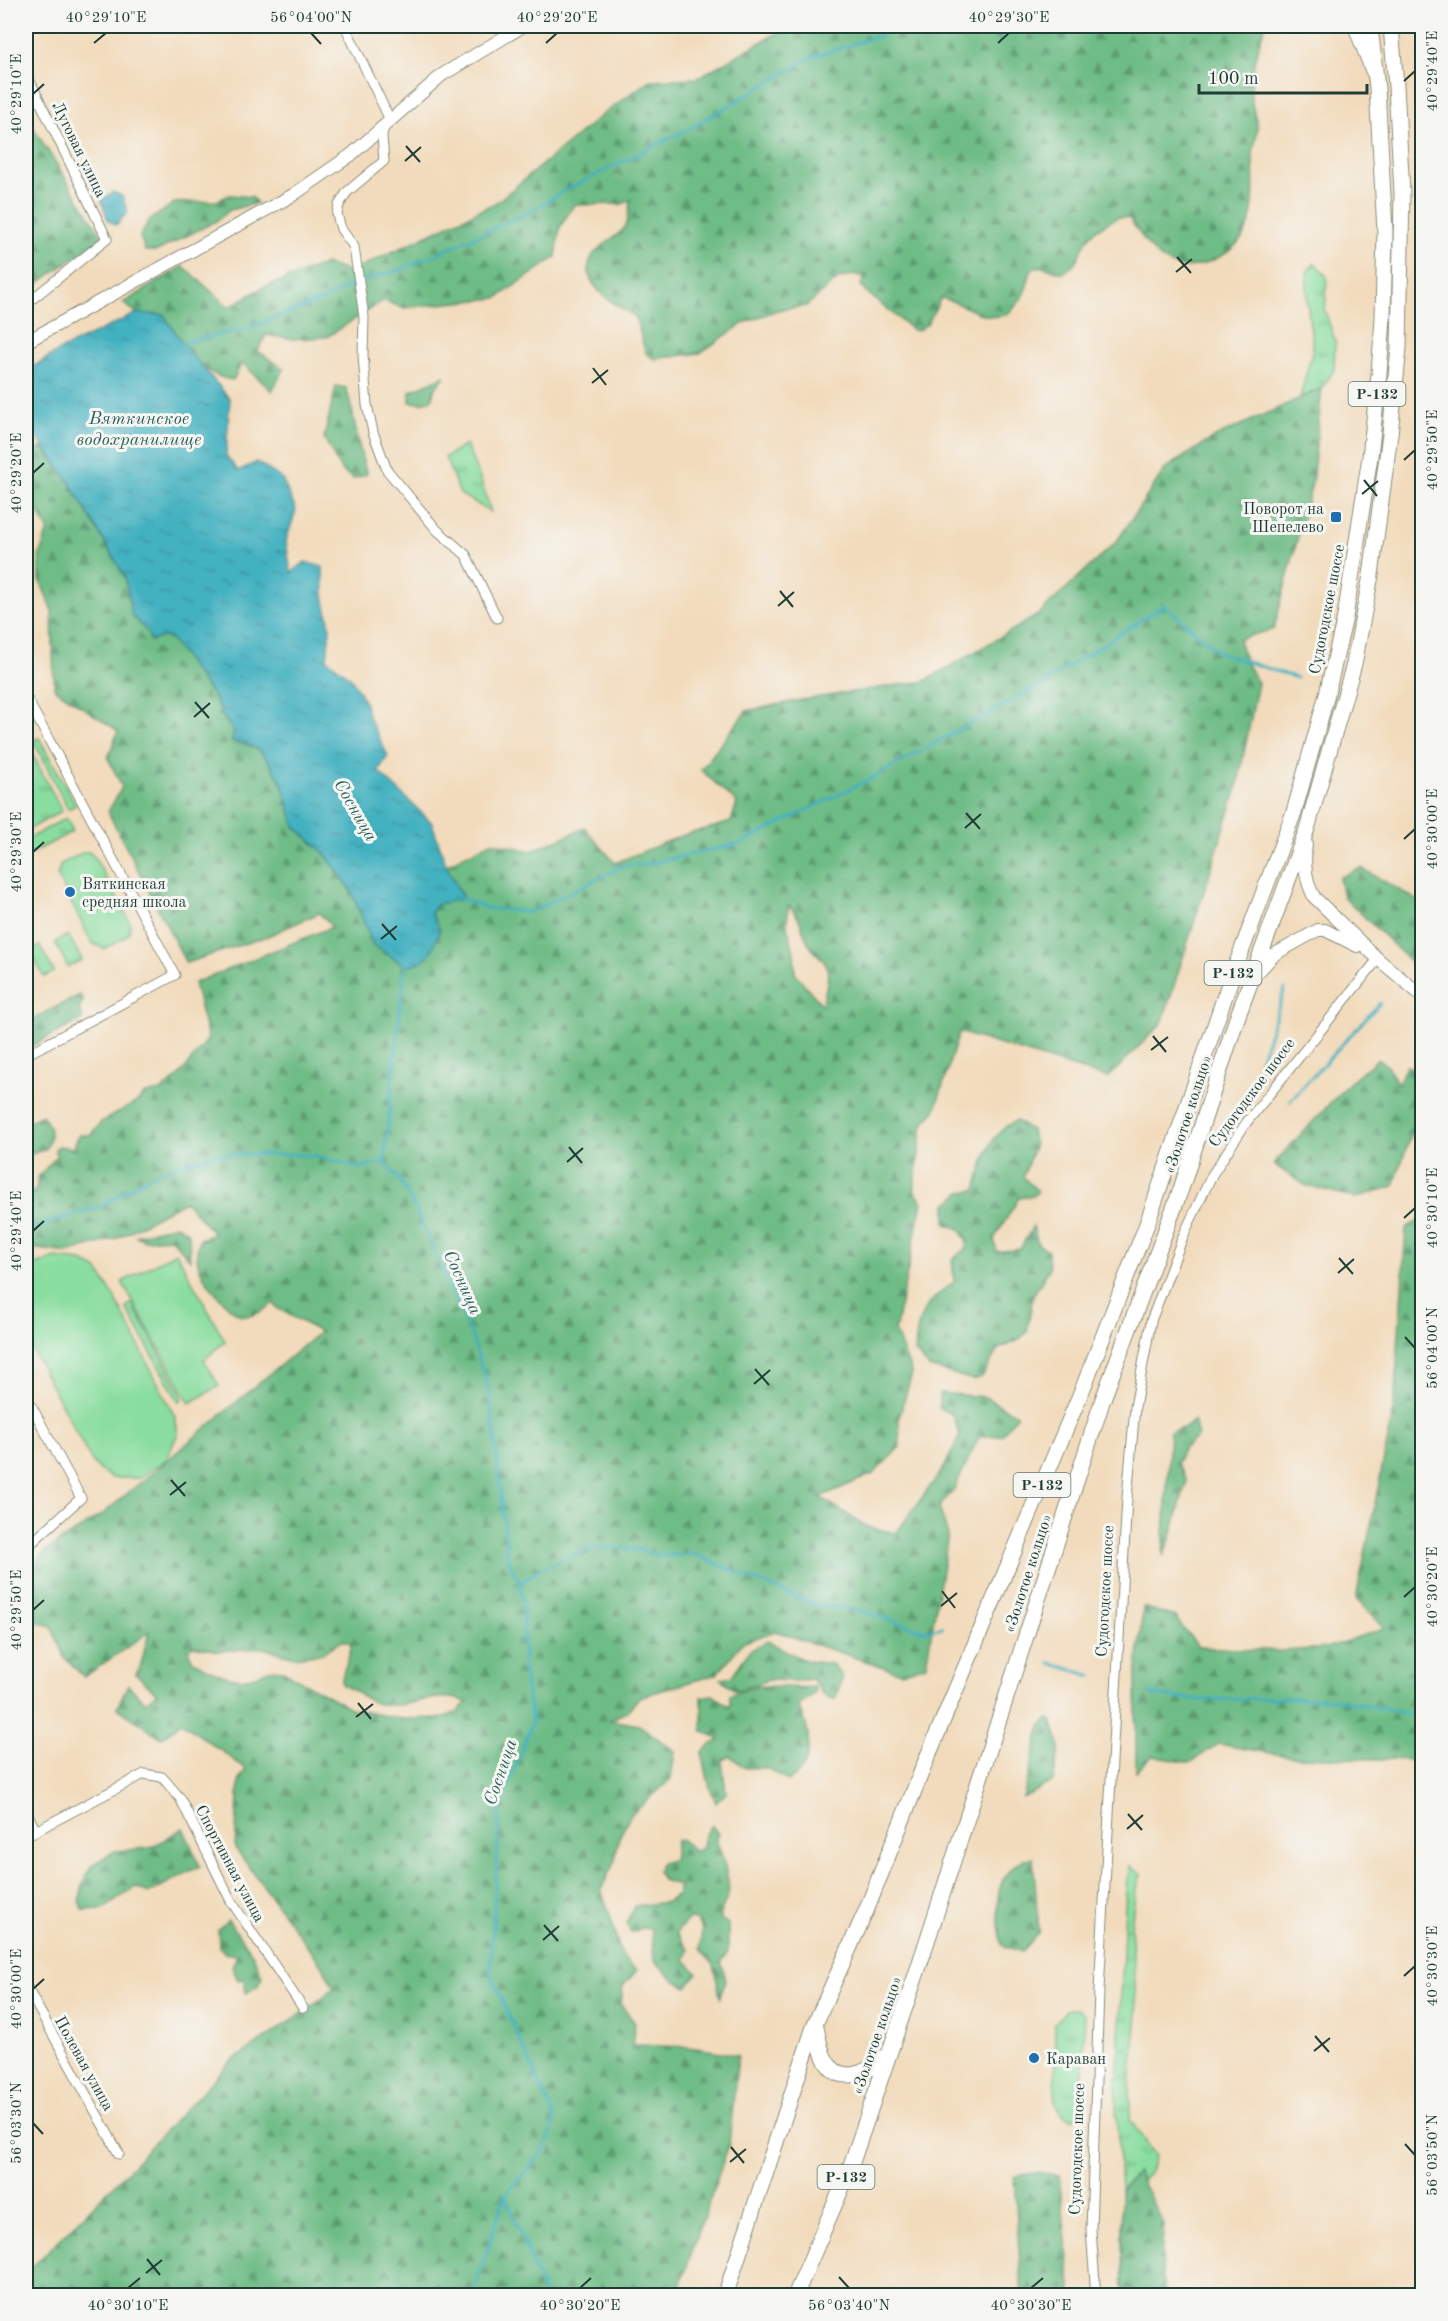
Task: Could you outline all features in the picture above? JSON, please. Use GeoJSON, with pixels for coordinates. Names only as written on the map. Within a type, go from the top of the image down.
{"type":"FeatureCollection","features":[{"type":"Feature","properties":{"kind":"main road","name":"Судогодское шоссе"},"geometry":{"type":"LineString","coordinates":[[1199,1072],[1232,974],[1294,812],[1326,698],[1345,617],[1370,457],[1383,318],[1385,231],[1377,86],[1370,26]]}},
{"type":"Feature","properties":{"kind":"main road","name":"Р-132"},"geometry":{"type":"LineString","coordinates":[[1307,829],[1353,664],[1371,575],[1398,359],[1402,193],[1390,26]]}},
{"type":"Feature","properties":{"kind":"main road","name":"«Золотое кольцо»"},"geometry":{"type":"LineString","coordinates":[[795,2295],[849,2171],[1103,1399],[1181,1189],[1253,977],[1307,829]]}},
{"type":"Feature","properties":{"kind":"main road","name":"«Золотое кольцо»"},"geometry":{"type":"LineString","coordinates":[[725,2295],[815,2024],[866,1911],[931,1748],[1083,1388],[1147,1224],[1199,1072]]}},
{"type":"Feature","properties":{"kind":"main road"},"geometry":{"type":"LineString","coordinates":[[815,2024],[821,2055],[830,2067],[842,2074],[857,2074],[889,2054]]}},
{"type":"Feature","properties":{"kind":"street"},"geometry":{"type":"LineString","coordinates":[[345,26],[387,123],[382,136],[384,161],[347,192],[339,205],[337,214],[341,229],[354,248],[364,317],[363,355],[367,405],[373,432],[387,470],[437,530],[466,555],[497,618]]}},
{"type":"Feature","properties":{"kind":"street"},"geometry":{"type":"LineString","coordinates":[[26,342],[293,195],[351,155],[442,75],[523,26]]}},
{"type":"Feature","properties":{"kind":"street"},"geometry":{"type":"LineString","coordinates":[[1354,26],[1377,86]]}},
{"type":"Feature","properties":{"kind":"street","name":"Луговая улица"},"geometry":{"type":"LineString","coordinates":[[26,73],[107,239],[26,304]]}},
{"type":"Feature","properties":{"kind":"street"},"geometry":{"type":"LineString","coordinates":[[26,697],[175,975],[26,1054]]}},
{"type":"Feature","properties":{"kind":"street"},"geometry":{"type":"LineString","coordinates":[[1307,829],[1304,865],[1308,884],[1314,897],[1378,959],[1422,996]]}},
{"type":"Feature","properties":{"kind":"street"},"geometry":{"type":"LineString","coordinates":[[1253,977],[1275,954],[1318,930],[1325,930],[1344,938],[1378,959]]}},
{"type":"Feature","properties":{"kind":"street","name":"Судогодское шоссе"},"geometry":{"type":"LineString","coordinates":[[1096,2295],[1091,2230],[1095,2092],[1127,1498],[1135,1407],[1151,1322],[1184,1234],[1212,1175],[1246,1123],[1378,959]]}},
{"type":"Feature","properties":{"kind":"street"},"geometry":{"type":"LineString","coordinates":[[26,1396],[81,1498],[26,1548]]}},
{"type":"Feature","properties":{"kind":"street","name":"Спортивная улица"},"geometry":{"type":"LineString","coordinates":[[36,1831],[144,1774],[162,1777],[180,1798],[231,1902],[303,2008]]}},
{"type":"Feature","properties":{"kind":"street"},"geometry":{"type":"LineString","coordinates":[[26,1811],[36,1831],[26,1836]]}},
{"type":"Feature","properties":{"kind":"street","name":"Полевая улица"},"geometry":{"type":"LineString","coordinates":[[26,1986],[119,2154]]}},
{"type":"Feature","properties":{"kind":"green space"},"geometry":{"type":"Polygon","coordinates":[[[808,26],[1265,26],[1252,80],[1251,97],[1257,131],[1253,156],[1254,191],[1250,222],[1244,235],[1235,246],[1222,256],[1189,267],[1168,263],[1151,248],[1129,218],[1118,217],[1092,234],[1068,270],[1063,273],[1049,268],[1034,268],[1024,294],[1008,313],[988,316],[941,298],[927,324],[918,330],[913,330],[865,291],[861,285],[865,276],[853,275],[838,279],[806,306],[777,310],[744,323],[700,353],[654,359],[646,353],[635,316],[600,292],[589,275],[589,265],[593,255],[625,227],[631,200],[622,204],[574,205],[560,227],[556,257],[497,298],[402,308],[384,300],[327,337],[292,339],[266,335],[258,351],[284,369],[272,391],[242,363],[233,380],[211,372],[192,356],[164,315],[137,313],[123,303],[183,266],[229,307],[264,287],[326,264],[350,272],[497,202],[602,115],[650,80],[697,78],[775,34],[808,26]]]}},
{"type":"Feature","properties":{"kind":"green space"},"geometry":{"type":"Polygon","coordinates":[[[26,107],[34,129],[103,237],[26,292],[26,107]]]}},
{"type":"Feature","properties":{"kind":"green space"},"geometry":{"type":"Polygon","coordinates":[[[230,195],[252,197],[257,203],[230,210],[216,221],[157,251],[145,251],[140,236],[149,221],[174,203],[217,201],[230,195]]]}},
{"type":"Feature","properties":{"kind":"green space"},"geometry":{"type":"Polygon","coordinates":[[[1315,263],[1327,277],[1325,311],[1335,340],[1334,370],[1322,388],[1300,398],[1313,348],[1307,301],[1307,272],[1315,263]]]}},
{"type":"Feature","properties":{"kind":"green space"},"geometry":{"type":"Polygon","coordinates":[[[445,376],[434,390],[432,400],[421,403],[410,402],[410,391],[445,376]]]}},
{"type":"Feature","properties":{"kind":"green space"},"geometry":{"type":"Polygon","coordinates":[[[336,386],[346,388],[367,474],[353,479],[341,470],[324,438],[336,386]]]}},
{"type":"Feature","properties":{"kind":"green space"},"geometry":{"type":"Polygon","coordinates":[[[1322,388],[1312,483],[1274,629],[1239,639],[1246,663],[1258,683],[1237,788],[1162,1023],[1108,1078],[959,1032],[935,1111],[923,1124],[914,1190],[922,1202],[895,1331],[912,1373],[899,1418],[900,1447],[873,1474],[820,1497],[867,1527],[896,1533],[944,1468],[960,1435],[953,1415],[939,1408],[940,1393],[985,1397],[1017,1415],[1002,1435],[979,1437],[954,1489],[939,1507],[948,1535],[926,1665],[901,1673],[775,1631],[742,1643],[717,1674],[639,1697],[628,1711],[610,1720],[639,1725],[675,1751],[671,1779],[630,1816],[619,1838],[615,1860],[601,1890],[622,1955],[637,1970],[623,1986],[621,2005],[635,2023],[632,2045],[689,2047],[738,2055],[729,2144],[677,2295],[26,2295],[26,2273],[111,2188],[229,2063],[305,2011],[334,1988],[323,1967],[235,1848],[239,1780],[246,1769],[181,1722],[162,1738],[117,1708],[128,1685],[145,1702],[157,1694],[136,1674],[141,1664],[149,1632],[84,1677],[64,1657],[51,1626],[26,1618],[26,1574],[47,1550],[104,1513],[320,1332],[277,1308],[274,1303],[260,1312],[247,1316],[232,1310],[213,1290],[199,1267],[197,1259],[200,1239],[214,1234],[185,1201],[118,1238],[67,1253],[26,1247],[26,1197],[36,1190],[38,1177],[56,1157],[55,1149],[59,1146],[73,1148],[79,1135],[90,1135],[101,1122],[137,1102],[145,1094],[161,1091],[179,1076],[208,1039],[194,983],[332,927],[319,913],[268,936],[186,963],[108,812],[122,787],[108,758],[118,731],[54,688],[52,611],[40,580],[39,557],[48,530],[26,488],[26,457],[42,447],[68,480],[125,577],[132,616],[148,633],[170,638],[213,696],[224,718],[234,731],[232,742],[246,744],[257,749],[268,760],[282,783],[295,826],[325,854],[350,888],[373,945],[406,966],[431,913],[438,904],[463,898],[446,865],[491,842],[531,851],[585,828],[615,863],[681,836],[731,822],[737,803],[701,770],[746,711],[925,681],[1038,615],[1117,541],[1165,469],[1215,437],[1322,388]],[[788,906],[787,926],[794,952],[795,973],[822,1005],[828,977],[826,965],[810,946],[799,919],[788,906]],[[341,1641],[322,1653],[295,1657],[263,1648],[219,1651],[193,1646],[188,1650],[193,1661],[228,1677],[243,1678],[256,1676],[268,1670],[281,1670],[352,1709],[401,1719],[441,1718],[456,1713],[467,1702],[444,1698],[391,1705],[379,1704],[370,1700],[342,1684],[351,1644],[341,1641]]]}},
{"type":"Feature","properties":{"kind":"green space"},"geometry":{"type":"Polygon","coordinates":[[[466,445],[491,512],[460,494],[445,457],[466,445]]]}},
{"type":"Feature","properties":{"kind":"green space"},"geometry":{"type":"Polygon","coordinates":[[[39,738],[76,805],[68,809],[33,740],[39,738]]]}},
{"type":"Feature","properties":{"kind":"green space"},"geometry":{"type":"Polygon","coordinates":[[[26,742],[62,811],[26,831],[26,742]]]}},
{"type":"Feature","properties":{"kind":"green space"},"geometry":{"type":"Polygon","coordinates":[[[66,818],[73,831],[31,854],[26,840],[66,818]]]}},
{"type":"Feature","properties":{"kind":"green space"},"geometry":{"type":"Polygon","coordinates":[[[84,852],[89,852],[95,858],[130,922],[126,936],[104,949],[92,943],[57,875],[61,864],[84,852]]]}},
{"type":"Feature","properties":{"kind":"green space"},"geometry":{"type":"Polygon","coordinates":[[[1361,868],[1422,903],[1422,956],[1413,964],[1343,896],[1339,878],[1361,868]]]}},
{"type":"Feature","properties":{"kind":"green space"},"geometry":{"type":"Polygon","coordinates":[[[68,935],[82,960],[68,967],[55,942],[68,935]]]}},
{"type":"Feature","properties":{"kind":"green space"},"geometry":{"type":"Polygon","coordinates":[[[40,946],[54,972],[44,977],[30,951],[40,946]]]}},
{"type":"Feature","properties":{"kind":"green space"},"geometry":{"type":"Polygon","coordinates":[[[80,995],[83,1001],[79,1008],[83,1019],[26,1049],[26,1022],[80,995]]]}},
{"type":"Feature","properties":{"kind":"green space"},"geometry":{"type":"Polygon","coordinates":[[[1378,1059],[1386,1065],[1398,1084],[1406,1066],[1422,1071],[1422,1107],[1394,1186],[1356,1198],[1305,1185],[1273,1164],[1352,1080],[1378,1059]]]}},
{"type":"Feature","properties":{"kind":"green space"},"geometry":{"type":"Polygon","coordinates":[[[42,1115],[49,1127],[48,1144],[46,1149],[26,1156],[26,1117],[28,1122],[42,1115]]]}},
{"type":"Feature","properties":{"kind":"green space"},"geometry":{"type":"Polygon","coordinates":[[[1016,1121],[1031,1130],[1035,1144],[1023,1177],[1038,1191],[1033,1196],[1019,1198],[994,1239],[997,1252],[1020,1249],[1033,1226],[1038,1244],[1048,1251],[1049,1269],[1033,1295],[1027,1332],[1017,1341],[998,1349],[982,1377],[973,1380],[929,1367],[915,1352],[918,1328],[920,1319],[929,1304],[954,1282],[952,1260],[967,1247],[967,1241],[960,1229],[946,1224],[946,1205],[961,1192],[976,1190],[984,1159],[993,1141],[1007,1126],[1016,1121]]]}},
{"type":"Feature","properties":{"kind":"green space"},"geometry":{"type":"Polygon","coordinates":[[[1422,1219],[1422,1760],[1293,1757],[1218,1744],[1190,1763],[1152,1756],[1136,1772],[1136,1678],[1143,1607],[1175,1617],[1198,1647],[1281,1651],[1327,1648],[1384,1628],[1356,1599],[1394,1408],[1406,1228],[1422,1219]]]}},
{"type":"Feature","properties":{"kind":"green space"},"geometry":{"type":"Polygon","coordinates":[[[176,1225],[189,1233],[190,1260],[171,1238],[145,1240],[135,1236],[176,1225]]]}},
{"type":"Feature","properties":{"kind":"green space"},"geometry":{"type":"Polygon","coordinates":[[[176,1252],[225,1341],[204,1360],[219,1386],[190,1403],[122,1282],[176,1252]]]}},
{"type":"Feature","properties":{"kind":"green space"},"geometry":{"type":"Polygon","coordinates":[[[55,1258],[82,1261],[98,1270],[115,1298],[175,1417],[178,1433],[167,1459],[139,1478],[112,1478],[91,1460],[26,1338],[26,1277],[36,1265],[55,1258]]]}},
{"type":"Feature","properties":{"kind":"green space"},"geometry":{"type":"Polygon","coordinates":[[[132,1303],[183,1397],[179,1402],[126,1308],[132,1303]]]}},
{"type":"Feature","properties":{"kind":"green space"},"geometry":{"type":"Polygon","coordinates":[[[1194,1420],[1198,1436],[1183,1449],[1177,1463],[1187,1481],[1171,1538],[1163,1556],[1170,1432],[1186,1427],[1194,1420]]]}},
{"type":"Feature","properties":{"kind":"green space"},"geometry":{"type":"Polygon","coordinates":[[[767,1641],[806,1661],[832,1664],[843,1677],[835,1699],[824,1696],[812,1679],[768,1680],[736,1691],[721,1679],[731,1677],[750,1650],[767,1641]]]}},
{"type":"Feature","properties":{"kind":"green space"},"geometry":{"type":"Polygon","coordinates":[[[756,1686],[814,1687],[815,1693],[798,1706],[808,1737],[807,1757],[797,1775],[788,1781],[767,1768],[745,1768],[730,1756],[722,1761],[726,1793],[716,1803],[702,1753],[708,1746],[720,1740],[702,1730],[702,1697],[713,1695],[730,1707],[730,1695],[756,1686]]]}},
{"type":"Feature","properties":{"kind":"green space"},"geometry":{"type":"Polygon","coordinates":[[[1048,1719],[1052,1720],[1060,1747],[1053,1781],[1023,1798],[1041,1725],[1048,1719]]]}},
{"type":"Feature","properties":{"kind":"green space"},"geometry":{"type":"Polygon","coordinates":[[[712,1825],[718,1834],[715,1838],[725,1866],[729,1890],[721,1916],[721,1919],[728,1924],[728,1952],[721,1962],[726,1980],[720,1997],[714,1965],[700,1949],[702,1929],[696,1920],[688,1919],[676,1933],[689,1950],[685,1960],[697,1973],[687,1987],[674,1980],[654,1960],[651,1929],[642,1928],[631,1933],[626,1923],[635,1906],[667,1902],[678,1895],[678,1885],[663,1880],[657,1872],[661,1863],[673,1860],[676,1841],[682,1840],[695,1852],[703,1847],[704,1836],[712,1825]]]}},
{"type":"Feature","properties":{"kind":"green space"},"geometry":{"type":"Polygon","coordinates":[[[183,1828],[200,1866],[149,1893],[135,1887],[104,1909],[83,1910],[79,1901],[86,1875],[92,1865],[115,1851],[151,1848],[183,1828]]]}},
{"type":"Feature","properties":{"kind":"green space"},"geometry":{"type":"Polygon","coordinates":[[[1033,1857],[1039,1932],[1022,1952],[1002,1945],[998,1918],[999,1892],[1009,1870],[1019,1862],[1033,1857]]]}},
{"type":"Feature","properties":{"kind":"green space"},"geometry":{"type":"Polygon","coordinates":[[[1130,1866],[1141,1874],[1135,1895],[1131,1927],[1137,2014],[1130,2084],[1130,2120],[1155,2156],[1149,2174],[1141,2181],[1137,2173],[1121,2190],[1116,2108],[1126,1885],[1130,1866]]]}},
{"type":"Feature","properties":{"kind":"green space"},"geometry":{"type":"Polygon","coordinates":[[[228,1920],[253,1955],[262,1977],[257,1987],[246,1993],[244,1979],[238,1980],[232,1967],[237,1955],[225,1953],[219,1946],[218,1929],[228,1920]]]}},
{"type":"Feature","properties":{"kind":"green space"},"geometry":{"type":"Polygon","coordinates":[[[1077,2008],[1085,2015],[1082,2112],[1073,2119],[1062,2113],[1055,2102],[1055,2024],[1066,2010],[1077,2008]]]}},
{"type":"Feature","properties":{"kind":"green space"},"geometry":{"type":"Polygon","coordinates":[[[1036,2172],[1059,2175],[1072,2295],[1022,2295],[1014,2177],[1036,2172]]]}},
{"type":"Feature","properties":{"kind":"green space"},"geometry":{"type":"Polygon","coordinates":[[[1137,2172],[1164,2225],[1161,2256],[1164,2295],[1123,2295],[1121,2190],[1137,2172]]]}},
{"type":"Feature","properties":{"kind":"water"},"geometry":{"type":"Polygon","coordinates":[[[113,192],[122,196],[128,212],[116,225],[108,220],[101,200],[113,192]]]}},
{"type":"Feature","properties":{"kind":"water","name":"Вяткинское водохранилище"},"geometry":{"type":"Polygon","coordinates":[[[137,313],[164,315],[183,344],[230,399],[226,455],[238,471],[257,462],[282,479],[296,510],[286,541],[291,573],[305,562],[323,567],[324,595],[330,627],[327,659],[352,679],[388,756],[378,771],[432,823],[446,865],[463,899],[438,904],[431,913],[440,929],[429,955],[420,962],[406,966],[373,945],[350,888],[325,854],[295,826],[282,783],[268,760],[257,749],[246,744],[232,742],[234,731],[224,718],[213,696],[170,638],[163,637],[150,641],[148,633],[132,616],[125,577],[68,480],[26,423],[26,371],[64,348],[137,313]]]}},
{"type":"Feature","properties":{"kind":"waterway"},"geometry":{"type":"LineString","coordinates":[[183,343],[248,328],[320,301],[358,282],[402,269],[466,241],[530,212],[562,192],[694,126],[814,56],[882,35]]}},
{"type":"Feature","properties":{"kind":"waterway"},"geometry":{"type":"LineString","coordinates":[[460,898],[486,908],[530,912],[625,865],[641,865],[739,844],[872,778],[1042,684],[1164,605],[1220,653],[1297,678]]}},
{"type":"Feature","properties":{"kind":"waterway","name":"Сосница"},"geometry":{"type":"LineString","coordinates":[[405,963],[384,1162],[400,1181],[415,1208],[471,1334],[490,1393],[508,1561],[520,1583],[523,1602],[524,1675],[532,1722],[500,1808],[490,1974],[555,2118],[547,2146],[505,2196],[472,2296]]}},
{"type":"Feature","properties":{"kind":"waterway"},"geometry":{"type":"LineString","coordinates":[[1263,1078],[1259,1064],[1285,989]]}},
{"type":"Feature","properties":{"kind":"waterway"},"geometry":{"type":"LineString","coordinates":[[1290,1101],[1380,1003]]}},
{"type":"Feature","properties":{"kind":"waterway"},"geometry":{"type":"LineString","coordinates":[[26,1230],[101,1206],[150,1176],[174,1166],[216,1154],[312,1155],[360,1168],[383,1162]]}},
{"type":"Feature","properties":{"kind":"waterway"},"geometry":{"type":"LineString","coordinates":[[520,1583],[539,1570],[565,1558],[599,1547],[640,1550],[661,1556],[693,1554],[810,1603],[858,1610],[924,1631],[943,1627]]}},
{"type":"Feature","properties":{"kind":"waterway"},"geometry":{"type":"LineString","coordinates":[[1050,1663],[1092,1676]]}},
{"type":"Feature","properties":{"kind":"waterway"},"geometry":{"type":"LineString","coordinates":[[1149,1694],[1199,1700],[1335,1699],[1409,1714],[1422,1713]]}},
{"type":"Feature","properties":{"kind":"waterway"},"geometry":{"type":"LineString","coordinates":[[506,2197],[545,2296]]}},
{"type":"Feature","properties":{"kind":"place","name":"Поворот на Шепелево"},"geometry":{"type":"Point","coordinates":[1336,517]}},
{"type":"Feature","properties":{"kind":"place","name":"Вяткинская средняя школа"},"geometry":{"type":"Point","coordinates":[70,892]}},
{"type":"Feature","properties":{"kind":"place","name":"Караван"},"geometry":{"type":"Point","coordinates":[1034,2058]}}]}
